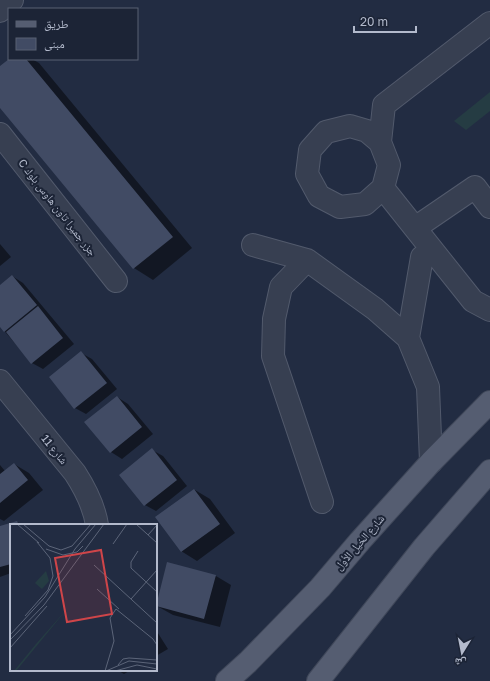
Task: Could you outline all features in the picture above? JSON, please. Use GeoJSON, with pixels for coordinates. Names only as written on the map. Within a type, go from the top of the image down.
{"type":"FeatureCollection","features":[{"type":"Feature","properties":{"kind":"main road","name":"شارع الخيل الأول"},"geometry":{"type":"LineString","coordinates":[[226,681],[248,662],[320,588],[431,462],[490,402]]}},
{"type":"Feature","properties":{"kind":"main road"},"geometry":{"type":"LineString","coordinates":[[318,681],[424,548],[490,471]]}},
{"type":"Feature","properties":{"kind":"street"},"geometry":{"type":"LineString","coordinates":[[0,10],[12,0]]}},
{"type":"Feature","properties":{"kind":"street"},"geometry":{"type":"LineString","coordinates":[[384,105],[380,142],[388,165],[383,188],[365,204],[340,207],[319,196],[307,174],[310,150],[326,132],[350,126],[384,105],[490,23]]}},
{"type":"Feature","properties":{"kind":"street"},"geometry":{"type":"LineString","coordinates":[[350,126],[367,131],[380,142]]}},
{"type":"Feature","properties":{"kind":"street","name":"C جزر جميرا تاون هاوس بلوك"},"geometry":{"type":"LineString","coordinates":[[0,134],[116,280]]}},
{"type":"Feature","properties":{"kind":"street"},"geometry":{"type":"LineString","coordinates":[[415,228],[474,187],[490,207]]}},
{"type":"Feature","properties":{"kind":"street"},"geometry":{"type":"LineString","coordinates":[[383,188],[473,301],[490,310]]}},
{"type":"Feature","properties":{"kind":"street"},"geometry":{"type":"LineString","coordinates":[[253,245],[307,260],[375,309],[408,338],[428,387],[431,462]]}},
{"type":"Feature","properties":{"kind":"street"},"geometry":{"type":"LineString","coordinates":[[408,338],[422,258]]}},
{"type":"Feature","properties":{"kind":"street"},"geometry":{"type":"LineString","coordinates":[[307,260],[281,287],[274,319],[273,356],[322,502]]}},
{"type":"Feature","properties":{"kind":"street","name":"شارع 11"},"geometry":{"type":"LineString","coordinates":[[0,380],[75,473],[91,502],[97,524]]}},
{"type":"Feature","properties":{"kind":"shaded area"},"geometry":{"type":"Polygon","coordinates":[[[490,92],[490,111],[466,130],[454,121],[490,92]]]}},
{"type":"Feature","properties":{"kind":"building"},"geometry":{"type":"Polygon","coordinates":[[[8,60],[27,60],[173,237],[133,269],[0,108],[0,66],[8,60]]]}},
{"type":"Feature","properties":{"kind":"building"},"geometry":{"type":"Polygon","coordinates":[[[12,275],[37,305],[4,332],[0,327],[0,285],[12,275]]]}},
{"type":"Feature","properties":{"kind":"building"},"geometry":{"type":"Polygon","coordinates":[[[38,306],[63,338],[31,364],[6,332],[38,306]]]}},
{"type":"Feature","properties":{"kind":"building"},"geometry":{"type":"Polygon","coordinates":[[[81,351],[107,383],[74,409],[49,377],[81,351]]]}},
{"type":"Feature","properties":{"kind":"building"},"geometry":{"type":"Polygon","coordinates":[[[117,396],[142,427],[110,453],[84,422],[117,396]]]}},
{"type":"Feature","properties":{"kind":"building"},"geometry":{"type":"Polygon","coordinates":[[[152,448],[177,480],[144,506],[119,475],[152,448]]]}},
{"type":"Feature","properties":{"kind":"building"},"geometry":{"type":"Polygon","coordinates":[[[14,463],[28,480],[0,503],[0,474],[14,463]]]}},
{"type":"Feature","properties":{"kind":"building"},"geometry":{"type":"Polygon","coordinates":[[[194,489],[220,524],[181,552],[155,517],[194,489]]]}},
{"type":"Feature","properties":{"kind":"building"},"geometry":{"type":"Polygon","coordinates":[[[17,521],[18,524],[10,524],[10,564],[0,567],[0,526],[17,521]]]}},
{"type":"Feature","properties":{"kind":"building"},"geometry":{"type":"Polygon","coordinates":[[[167,562],[216,575],[204,619],[157,606],[167,562]]]}}]}
